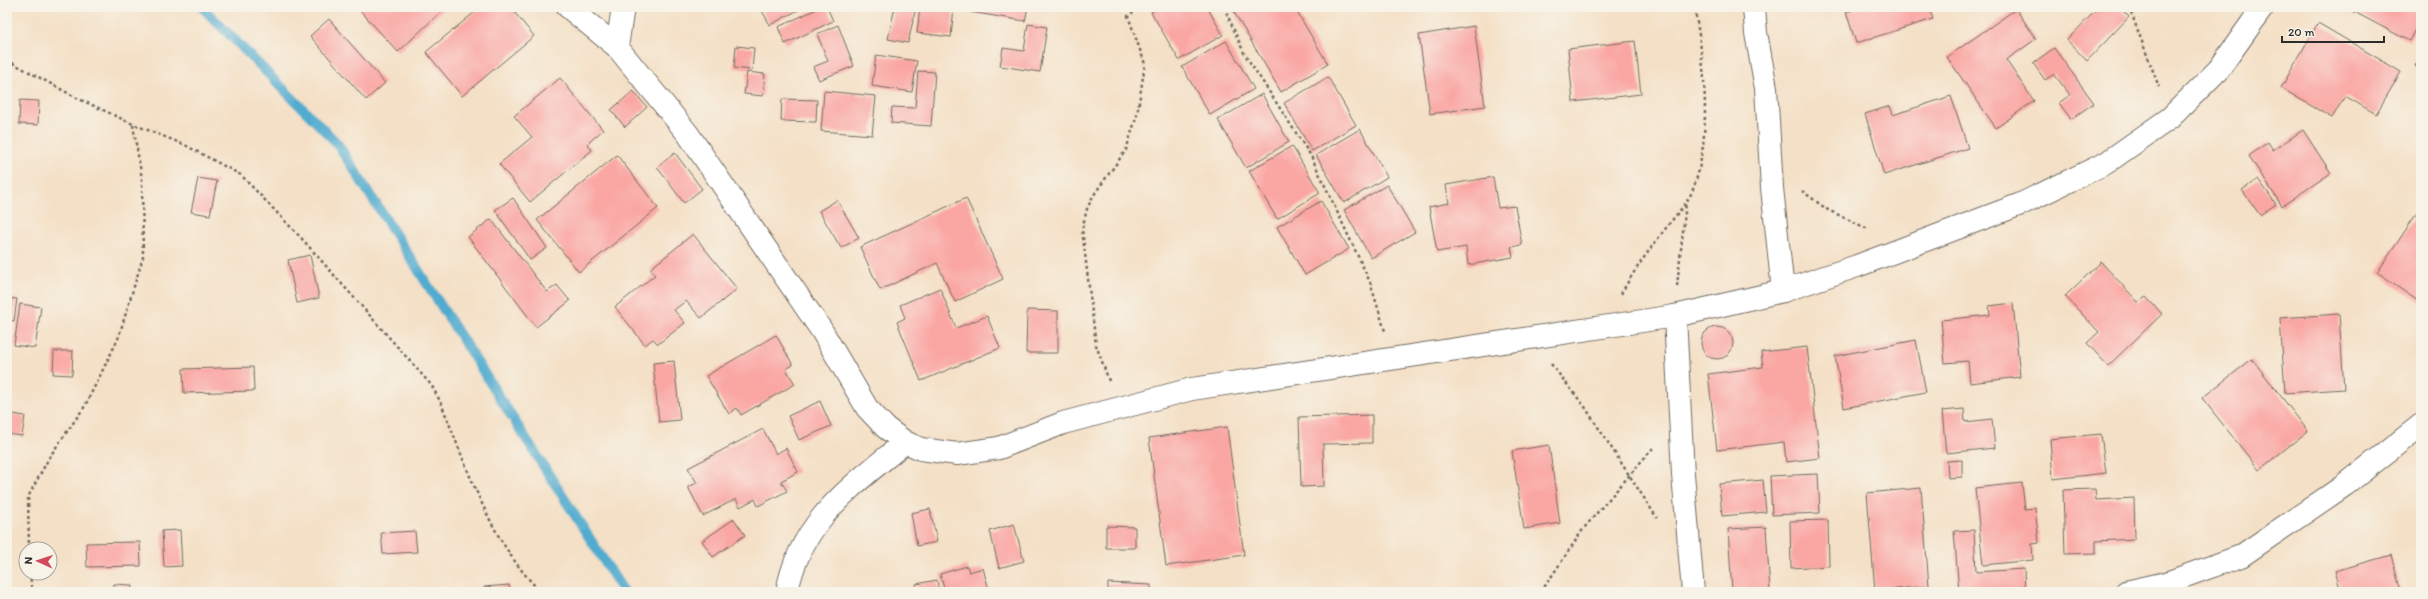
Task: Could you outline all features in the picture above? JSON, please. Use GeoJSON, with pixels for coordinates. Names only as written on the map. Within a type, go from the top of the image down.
{"type":"FeatureCollection","features":[{"type":"Feature","properties":{"kind":"street"},"geometry":{"type":"LineString","coordinates":[[568,7],[617,47],[688,134],[822,331],[867,408],[886,428],[904,442],[921,449],[942,454],[999,448],[1063,423],[1192,389],[1675,316],[1783,291],[1914,246],[2021,204],[2106,163],[2170,118],[2219,69],[2263,7]]}},
{"type":"Feature","properties":{"kind":"street"},"geometry":{"type":"LineString","coordinates":[[617,47],[623,7]]}},
{"type":"Feature","properties":{"kind":"street"},"geometry":{"type":"LineString","coordinates":[[1754,7],[1766,88],[1783,291]]}},
{"type":"Feature","properties":{"kind":"street"},"geometry":{"type":"LineString","coordinates":[[1675,316],[1683,474],[1693,592]]}},
{"type":"Feature","properties":{"kind":"street"},"geometry":{"type":"LineString","coordinates":[[2126,592],[2166,583],[2241,556],[2345,485],[2420,429]]}},
{"type":"Feature","properties":{"kind":"street"},"geometry":{"type":"LineString","coordinates":[[787,592],[792,571],[802,544],[818,519],[834,502],[904,442]]}},
{"type":"Feature","properties":{"kind":"path"},"geometry":{"type":"LineString","coordinates":[[1120,407],[1096,345],[1082,229],[1087,209],[1093,196],[1118,162],[1135,128],[1145,64],[1128,16],[1140,7]]}},
{"type":"Feature","properties":{"kind":"path"},"geometry":{"type":"LineString","coordinates":[[1224,7],[1244,53],[1311,156],[1349,234],[1370,282],[1393,358]]}},
{"type":"Feature","properties":{"kind":"path"},"geometry":{"type":"LineString","coordinates":[[1605,326],[1633,273],[1686,202],[1696,179],[1702,154],[1705,126],[1702,61],[1694,7]]}},
{"type":"Feature","properties":{"kind":"path"},"geometry":{"type":"LineString","coordinates":[[2129,7],[2170,118]]}},
{"type":"Feature","properties":{"kind":"path"},"geometry":{"type":"LineString","coordinates":[[7,60],[133,124],[185,145],[241,175],[304,241],[432,386],[440,401],[479,497],[496,532],[528,580],[541,592]]}},
{"type":"Feature","properties":{"kind":"path"},"geometry":{"type":"LineString","coordinates":[[29,541],[28,497],[50,456],[85,406],[118,339],[143,257],[142,179],[133,124]]}},
{"type":"Feature","properties":{"kind":"path"},"geometry":{"type":"LineString","coordinates":[[1771,162],[1808,196],[1828,210],[1860,226],[1914,246]]}},
{"type":"Feature","properties":{"kind":"path"},"geometry":{"type":"LineString","coordinates":[[1675,316],[1686,202]]}},
{"type":"Feature","properties":{"kind":"path"},"geometry":{"type":"LineString","coordinates":[[1530,337],[1585,407],[1659,521]]}},
{"type":"Feature","properties":{"kind":"path"},"geometry":{"type":"LineString","coordinates":[[1541,592],[1584,528],[1628,475]]}},
{"type":"Feature","properties":{"kind":"path"},"geometry":{"type":"LineString","coordinates":[[31,581],[32,592]]}},
{"type":"Feature","properties":{"kind":"building"},"geometry":{"type":"Polygon","coordinates":[[[357,7],[446,7],[398,52],[357,7]]]}},
{"type":"Feature","properties":{"kind":"building"},"geometry":{"type":"Polygon","coordinates":[[[481,7],[510,7],[534,36],[462,96],[426,52],[481,7]]]}},
{"type":"Feature","properties":{"kind":"building"},"geometry":{"type":"Polygon","coordinates":[[[764,7],[804,7],[770,25],[761,9],[764,7]]]}},
{"type":"Feature","properties":{"kind":"building"},"geometry":{"type":"Polygon","coordinates":[[[821,7],[827,7],[833,21],[785,44],[778,27],[821,7]]]}},
{"type":"Feature","properties":{"kind":"building"},"geometry":{"type":"Polygon","coordinates":[[[895,7],[916,7],[908,43],[888,39],[895,7]]]}},
{"type":"Feature","properties":{"kind":"building"},"geometry":{"type":"Polygon","coordinates":[[[920,7],[954,7],[951,37],[917,33],[920,7]]]}},
{"type":"Feature","properties":{"kind":"building"},"geometry":{"type":"Polygon","coordinates":[[[971,7],[1028,7],[1025,21],[970,12],[971,7]]]}},
{"type":"Feature","properties":{"kind":"building"},"geometry":{"type":"Polygon","coordinates":[[[1160,7],[1207,7],[1223,35],[1179,60],[1151,12],[1160,7]]]}},
{"type":"Feature","properties":{"kind":"building"},"geometry":{"type":"Polygon","coordinates":[[[1231,7],[1294,7],[1328,64],[1281,92],[1231,7]]]}},
{"type":"Feature","properties":{"kind":"building"},"geometry":{"type":"Polygon","coordinates":[[[1864,7],[1929,7],[1933,19],[1856,43],[1846,12],[1864,7]]]}},
{"type":"Feature","properties":{"kind":"building"},"geometry":{"type":"Polygon","coordinates":[[[2099,7],[2119,7],[2129,17],[2087,61],[2067,40],[2099,7]]]}},
{"type":"Feature","properties":{"kind":"building"},"geometry":{"type":"Polygon","coordinates":[[[2345,7],[2415,7],[2421,10],[2421,18],[2409,41],[2345,7]]]}},
{"type":"Feature","properties":{"kind":"building"},"geometry":{"type":"Polygon","coordinates":[[[2016,9],[2036,39],[2006,60],[2034,101],[1996,128],[1947,57],[2016,9]]]}},
{"type":"Feature","properties":{"kind":"building"},"geometry":{"type":"Polygon","coordinates":[[[329,19],[385,83],[366,100],[310,36],[329,19]]]}},
{"type":"Feature","properties":{"kind":"building"},"geometry":{"type":"Polygon","coordinates":[[[2318,23],[2401,72],[2376,114],[2345,96],[2332,118],[2281,88],[2318,23]]]}},
{"type":"Feature","properties":{"kind":"building"},"geometry":{"type":"Polygon","coordinates":[[[1028,24],[1047,27],[1040,72],[1000,66],[1003,48],[1024,51],[1028,24]]]}},
{"type":"Feature","properties":{"kind":"building"},"geometry":{"type":"Polygon","coordinates":[[[838,25],[854,66],[819,80],[813,67],[828,61],[817,34],[838,25]]]}},
{"type":"Feature","properties":{"kind":"building"},"geometry":{"type":"Polygon","coordinates":[[[1474,26],[1485,106],[1430,114],[1419,35],[1474,26]]]}},
{"type":"Feature","properties":{"kind":"building"},"geometry":{"type":"Polygon","coordinates":[[[1226,41],[1254,89],[1210,115],[1182,67],[1226,41]]]}},
{"type":"Feature","properties":{"kind":"building"},"geometry":{"type":"Polygon","coordinates":[[[1635,41],[1641,94],[1573,102],[1568,49],[1635,41]]]}},
{"type":"Feature","properties":{"kind":"building"},"geometry":{"type":"Polygon","coordinates":[[[736,46],[754,48],[752,70],[734,68],[736,46]]]}},
{"type":"Feature","properties":{"kind":"building"},"geometry":{"type":"Polygon","coordinates":[[[2054,48],[2094,103],[2071,119],[2059,103],[2070,95],[2054,74],[2045,80],[2033,63],[2054,48]]]}},
{"type":"Feature","properties":{"kind":"building"},"geometry":{"type":"Polygon","coordinates":[[[876,55],[917,61],[912,92],[872,86],[876,55]]]}},
{"type":"Feature","properties":{"kind":"building"},"geometry":{"type":"Polygon","coordinates":[[[2421,55],[2421,70],[2415,66],[2421,55]]]}},
{"type":"Feature","properties":{"kind":"building"},"geometry":{"type":"Polygon","coordinates":[[[918,71],[935,72],[931,126],[891,123],[892,107],[915,108],[918,71]]]}},
{"type":"Feature","properties":{"kind":"building"},"geometry":{"type":"Polygon","coordinates":[[[747,72],[765,74],[763,96],[744,94],[747,72]]]}},
{"type":"Feature","properties":{"kind":"building"},"geometry":{"type":"Polygon","coordinates":[[[1328,77],[1356,125],[1312,151],[1284,103],[1328,77]]]}},
{"type":"Feature","properties":{"kind":"building"},"geometry":{"type":"Polygon","coordinates":[[[560,78],[603,130],[587,144],[592,150],[530,202],[499,164],[532,137],[514,116],[560,78]]]}},
{"type":"Feature","properties":{"kind":"building"},"geometry":{"type":"Polygon","coordinates":[[[633,91],[647,107],[625,127],[611,110],[633,91]]]}},
{"type":"Feature","properties":{"kind":"building"},"geometry":{"type":"Polygon","coordinates":[[[824,91],[876,96],[872,135],[821,131],[824,91]]]}},
{"type":"Feature","properties":{"kind":"building"},"geometry":{"type":"Polygon","coordinates":[[[1262,94],[1289,142],[1246,168],[1218,120],[1262,94]]]}},
{"type":"Feature","properties":{"kind":"building"},"geometry":{"type":"Polygon","coordinates":[[[1951,96],[1968,148],[1884,175],[1865,114],[1890,106],[1893,115],[1951,96]]]}},
{"type":"Feature","properties":{"kind":"building"},"geometry":{"type":"Polygon","coordinates":[[[782,99],[817,100],[816,122],[781,121],[782,99]]]}},
{"type":"Feature","properties":{"kind":"building"},"geometry":{"type":"Polygon","coordinates":[[[20,100],[39,101],[38,125],[19,124],[20,100]]]}},
{"type":"Feature","properties":{"kind":"building"},"geometry":{"type":"Polygon","coordinates":[[[1360,129],[1387,177],[1344,203],[1316,155],[1360,129]]]}},
{"type":"Feature","properties":{"kind":"building"},"geometry":{"type":"Polygon","coordinates":[[[2303,130],[2331,173],[2282,206],[2249,156],[2268,142],[2273,150],[2303,130]]]}},
{"type":"Feature","properties":{"kind":"building"},"geometry":{"type":"Polygon","coordinates":[[[1292,146],[1320,193],[1277,219],[1249,171],[1292,146]]]}},
{"type":"Feature","properties":{"kind":"building"},"geometry":{"type":"Polygon","coordinates":[[[675,153],[702,189],[684,203],[657,167],[675,153]]]}},
{"type":"Feature","properties":{"kind":"building"},"geometry":{"type":"Polygon","coordinates":[[[617,155],[658,208],[579,272],[537,220],[617,155]]]}},
{"type":"Feature","properties":{"kind":"building"},"geometry":{"type":"Polygon","coordinates":[[[1493,177],[1498,208],[1515,206],[1522,245],[1511,247],[1513,257],[1468,265],[1466,247],[1437,252],[1429,207],[1449,203],[1446,185],[1493,177]]]}},
{"type":"Feature","properties":{"kind":"building"},"geometry":{"type":"Polygon","coordinates":[[[198,178],[217,181],[210,215],[191,212],[198,178]]]}},
{"type":"Feature","properties":{"kind":"building"},"geometry":{"type":"Polygon","coordinates":[[[2258,179],[2276,204],[2260,215],[2242,190],[2258,179]]]}},
{"type":"Feature","properties":{"kind":"building"},"geometry":{"type":"Polygon","coordinates":[[[1387,185],[1415,232],[1371,258],[1344,210],[1387,185]]]}},
{"type":"Feature","properties":{"kind":"building"},"geometry":{"type":"Polygon","coordinates":[[[513,198],[547,248],[530,260],[495,210],[513,198]]]}},
{"type":"Feature","properties":{"kind":"building"},"geometry":{"type":"Polygon","coordinates":[[[966,198],[1003,279],[955,302],[937,263],[880,290],[860,247],[966,198]]]}},
{"type":"Feature","properties":{"kind":"building"},"geometry":{"type":"Polygon","coordinates":[[[837,200],[859,238],[841,248],[819,211],[837,200]]]}},
{"type":"Feature","properties":{"kind":"building"},"geometry":{"type":"Polygon","coordinates":[[[1321,201],[1349,249],[1305,275],[1277,227],[1321,201]]]}},
{"type":"Feature","properties":{"kind":"building"},"geometry":{"type":"Polygon","coordinates":[[[2421,207],[2421,303],[2377,273],[2421,207]]]}},
{"type":"Feature","properties":{"kind":"building"},"geometry":{"type":"Polygon","coordinates":[[[491,219],[547,292],[557,285],[570,301],[536,327],[468,237],[491,219]]]}},
{"type":"Feature","properties":{"kind":"building"},"geometry":{"type":"Polygon","coordinates":[[[693,234],[737,289],[701,318],[686,301],[674,310],[685,323],[658,344],[653,339],[645,345],[615,307],[655,275],[650,269],[693,234]]]}},
{"type":"Feature","properties":{"kind":"building"},"geometry":{"type":"Polygon","coordinates":[[[310,255],[319,298],[297,303],[288,260],[310,255]]]}},
{"type":"Feature","properties":{"kind":"building"},"geometry":{"type":"Polygon","coordinates":[[[2101,262],[2138,302],[2146,297],[2162,314],[2108,366],[2087,343],[2099,332],[2065,296],[2101,262]]]}},
{"type":"Feature","properties":{"kind":"building"},"geometry":{"type":"Polygon","coordinates":[[[940,288],[956,328],[987,316],[1000,348],[921,381],[897,322],[905,318],[900,305],[940,288]]]}},
{"type":"Feature","properties":{"kind":"building"},"geometry":{"type":"Polygon","coordinates":[[[7,298],[17,299],[14,321],[7,320],[7,298]]]}},
{"type":"Feature","properties":{"kind":"building"},"geometry":{"type":"Polygon","coordinates":[[[2013,303],[2020,377],[1970,383],[1968,361],[1945,363],[1941,320],[1990,315],[1989,306],[2013,303]]]}},
{"type":"Feature","properties":{"kind":"building"},"geometry":{"type":"Polygon","coordinates":[[[20,304],[41,307],[35,348],[14,345],[20,304]]]}},
{"type":"Feature","properties":{"kind":"building"},"geometry":{"type":"Polygon","coordinates":[[[1027,310],[1058,311],[1058,353],[1026,353],[1027,310]]]}},
{"type":"Feature","properties":{"kind":"building"},"geometry":{"type":"Polygon","coordinates":[[[2339,314],[2344,389],[2285,393],[2280,318],[2339,314]]]}},
{"type":"Feature","properties":{"kind":"building"},"geometry":{"type":"Polygon","coordinates":[[[1714,327],[1720,327],[1730,334],[1733,343],[1732,349],[1726,356],[1720,359],[1714,359],[1704,352],[1701,346],[1701,340],[1708,330],[1714,327]]]}},
{"type":"Feature","properties":{"kind":"building"},"geometry":{"type":"Polygon","coordinates":[[[776,335],[793,365],[786,369],[795,384],[741,415],[737,408],[729,414],[706,376],[776,335]]]}},
{"type":"Feature","properties":{"kind":"building"},"geometry":{"type":"Polygon","coordinates":[[[1916,340],[1926,392],[1844,408],[1835,356],[1916,340]]]}},
{"type":"Feature","properties":{"kind":"building"},"geometry":{"type":"Polygon","coordinates":[[[1807,347],[1820,458],[1786,462],[1784,442],[1717,450],[1708,374],[1763,367],[1761,352],[1807,347]]]}},
{"type":"Feature","properties":{"kind":"building"},"geometry":{"type":"Polygon","coordinates":[[[54,351],[73,351],[72,375],[53,374],[54,351]]]}},
{"type":"Feature","properties":{"kind":"building"},"geometry":{"type":"Polygon","coordinates":[[[2252,359],[2308,431],[2259,470],[2202,398],[2252,359]]]}},
{"type":"Feature","properties":{"kind":"building"},"geometry":{"type":"Polygon","coordinates":[[[674,361],[680,420],[659,422],[653,363],[674,361]]]}},
{"type":"Feature","properties":{"kind":"building"},"geometry":{"type":"Polygon","coordinates":[[[253,367],[254,391],[184,393],[183,369],[253,367]]]}},
{"type":"Feature","properties":{"kind":"building"},"geometry":{"type":"Polygon","coordinates":[[[820,401],[831,426],[799,440],[788,416],[820,401]]]}},
{"type":"Feature","properties":{"kind":"building"},"geometry":{"type":"Polygon","coordinates":[[[1964,409],[1965,422],[1992,419],[1995,448],[1946,453],[1942,411],[1964,409]]]}},
{"type":"Feature","properties":{"kind":"building"},"geometry":{"type":"Polygon","coordinates":[[[7,413],[25,416],[22,436],[7,434],[7,413]]]}},
{"type":"Feature","properties":{"kind":"building"},"geometry":{"type":"Polygon","coordinates":[[[1372,415],[1372,443],[1323,444],[1324,486],[1301,487],[1299,417],[1372,415]]]}},
{"type":"Feature","properties":{"kind":"building"},"geometry":{"type":"Polygon","coordinates":[[[1227,427],[1244,555],[1166,566],[1149,438],[1227,427]]]}},
{"type":"Feature","properties":{"kind":"building"},"geometry":{"type":"Polygon","coordinates":[[[763,429],[776,454],[786,448],[798,472],[781,481],[787,491],[758,506],[755,499],[740,507],[736,499],[703,516],[688,487],[697,483],[688,468],[763,429]]]}},
{"type":"Feature","properties":{"kind":"building"},"geometry":{"type":"Polygon","coordinates":[[[2101,434],[2106,473],[2053,479],[2050,439],[2101,434]]]}},
{"type":"Feature","properties":{"kind":"building"},"geometry":{"type":"Polygon","coordinates":[[[1549,445],[1560,523],[1524,529],[1512,451],[1549,445]]]}},
{"type":"Feature","properties":{"kind":"building"},"geometry":{"type":"Polygon","coordinates":[[[1962,460],[1962,477],[1948,478],[1947,461],[1962,460]]]}},
{"type":"Feature","properties":{"kind":"building"},"geometry":{"type":"Polygon","coordinates":[[[1818,474],[1820,513],[1772,515],[1770,476],[1818,474]]]}},
{"type":"Feature","properties":{"kind":"building"},"geometry":{"type":"Polygon","coordinates":[[[1763,480],[1766,512],[1722,516],[1719,484],[1763,480]]]}},
{"type":"Feature","properties":{"kind":"building"},"geometry":{"type":"Polygon","coordinates":[[[2022,483],[2025,509],[2035,508],[2039,543],[2032,544],[2033,560],[1983,565],[1975,488],[2022,483]]]}},
{"type":"Feature","properties":{"kind":"building"},"geometry":{"type":"Polygon","coordinates":[[[1921,488],[1929,586],[1875,591],[1867,493],[1921,488]]]}},
{"type":"Feature","properties":{"kind":"building"},"geometry":{"type":"Polygon","coordinates":[[[2095,489],[2096,500],[2134,498],[2135,539],[2096,541],[2096,553],[2065,554],[2063,490],[2095,489]]]}},
{"type":"Feature","properties":{"kind":"building"},"geometry":{"type":"Polygon","coordinates":[[[930,509],[937,542],[917,546],[911,513],[930,509]]]}},
{"type":"Feature","properties":{"kind":"building"},"geometry":{"type":"Polygon","coordinates":[[[734,519],[745,535],[713,557],[702,541],[734,519]]]}},
{"type":"Feature","properties":{"kind":"building"},"geometry":{"type":"Polygon","coordinates":[[[1828,520],[1829,566],[1791,568],[1790,521],[1828,520]]]}},
{"type":"Feature","properties":{"kind":"building"},"geometry":{"type":"Polygon","coordinates":[[[1014,524],[1024,561],[999,568],[990,531],[1014,524]]]}},
{"type":"Feature","properties":{"kind":"building"},"geometry":{"type":"Polygon","coordinates":[[[1106,526],[1135,527],[1135,548],[1106,548],[1106,526]]]}},
{"type":"Feature","properties":{"kind":"building"},"geometry":{"type":"Polygon","coordinates":[[[1766,527],[1770,592],[1732,592],[1728,529],[1766,527]]]}},
{"type":"Feature","properties":{"kind":"building"},"geometry":{"type":"Polygon","coordinates":[[[180,530],[182,566],[164,567],[162,531],[180,530]]]}},
{"type":"Feature","properties":{"kind":"building"},"geometry":{"type":"Polygon","coordinates":[[[1974,530],[1976,572],[2024,569],[2025,592],[1959,592],[1954,531],[1974,530]]]}},
{"type":"Feature","properties":{"kind":"building"},"geometry":{"type":"Polygon","coordinates":[[[415,531],[417,552],[383,554],[381,533],[415,531]]]}},
{"type":"Feature","properties":{"kind":"building"},"geometry":{"type":"Polygon","coordinates":[[[140,542],[141,566],[87,567],[86,543],[140,542]]]}},
{"type":"Feature","properties":{"kind":"building"},"geometry":{"type":"Polygon","coordinates":[[[2391,555],[2401,592],[2341,592],[2335,571],[2391,555]]]}},
{"type":"Feature","properties":{"kind":"building"},"geometry":{"type":"Polygon","coordinates":[[[967,566],[969,572],[983,568],[989,590],[994,588],[995,592],[945,592],[940,574],[967,566]]]}},
{"type":"Feature","properties":{"kind":"building"},"geometry":{"type":"Polygon","coordinates":[[[937,580],[939,592],[918,592],[916,584],[937,580]]]}},
{"type":"Feature","properties":{"kind":"building"},"geometry":{"type":"Polygon","coordinates":[[[1108,583],[1151,585],[1151,592],[1108,592],[1108,583]]]}},
{"type":"Feature","properties":{"kind":"building"},"geometry":{"type":"Polygon","coordinates":[[[114,584],[132,585],[131,592],[113,592],[114,584]]]}},
{"type":"Feature","properties":{"kind":"building"},"geometry":{"type":"Polygon","coordinates":[[[509,585],[510,592],[484,592],[484,587],[509,585]]]}},
{"type":"Feature","properties":{"kind":"waterway"},"geometry":{"type":"LineString","coordinates":[[202,7],[337,143],[624,592]]}}]}
